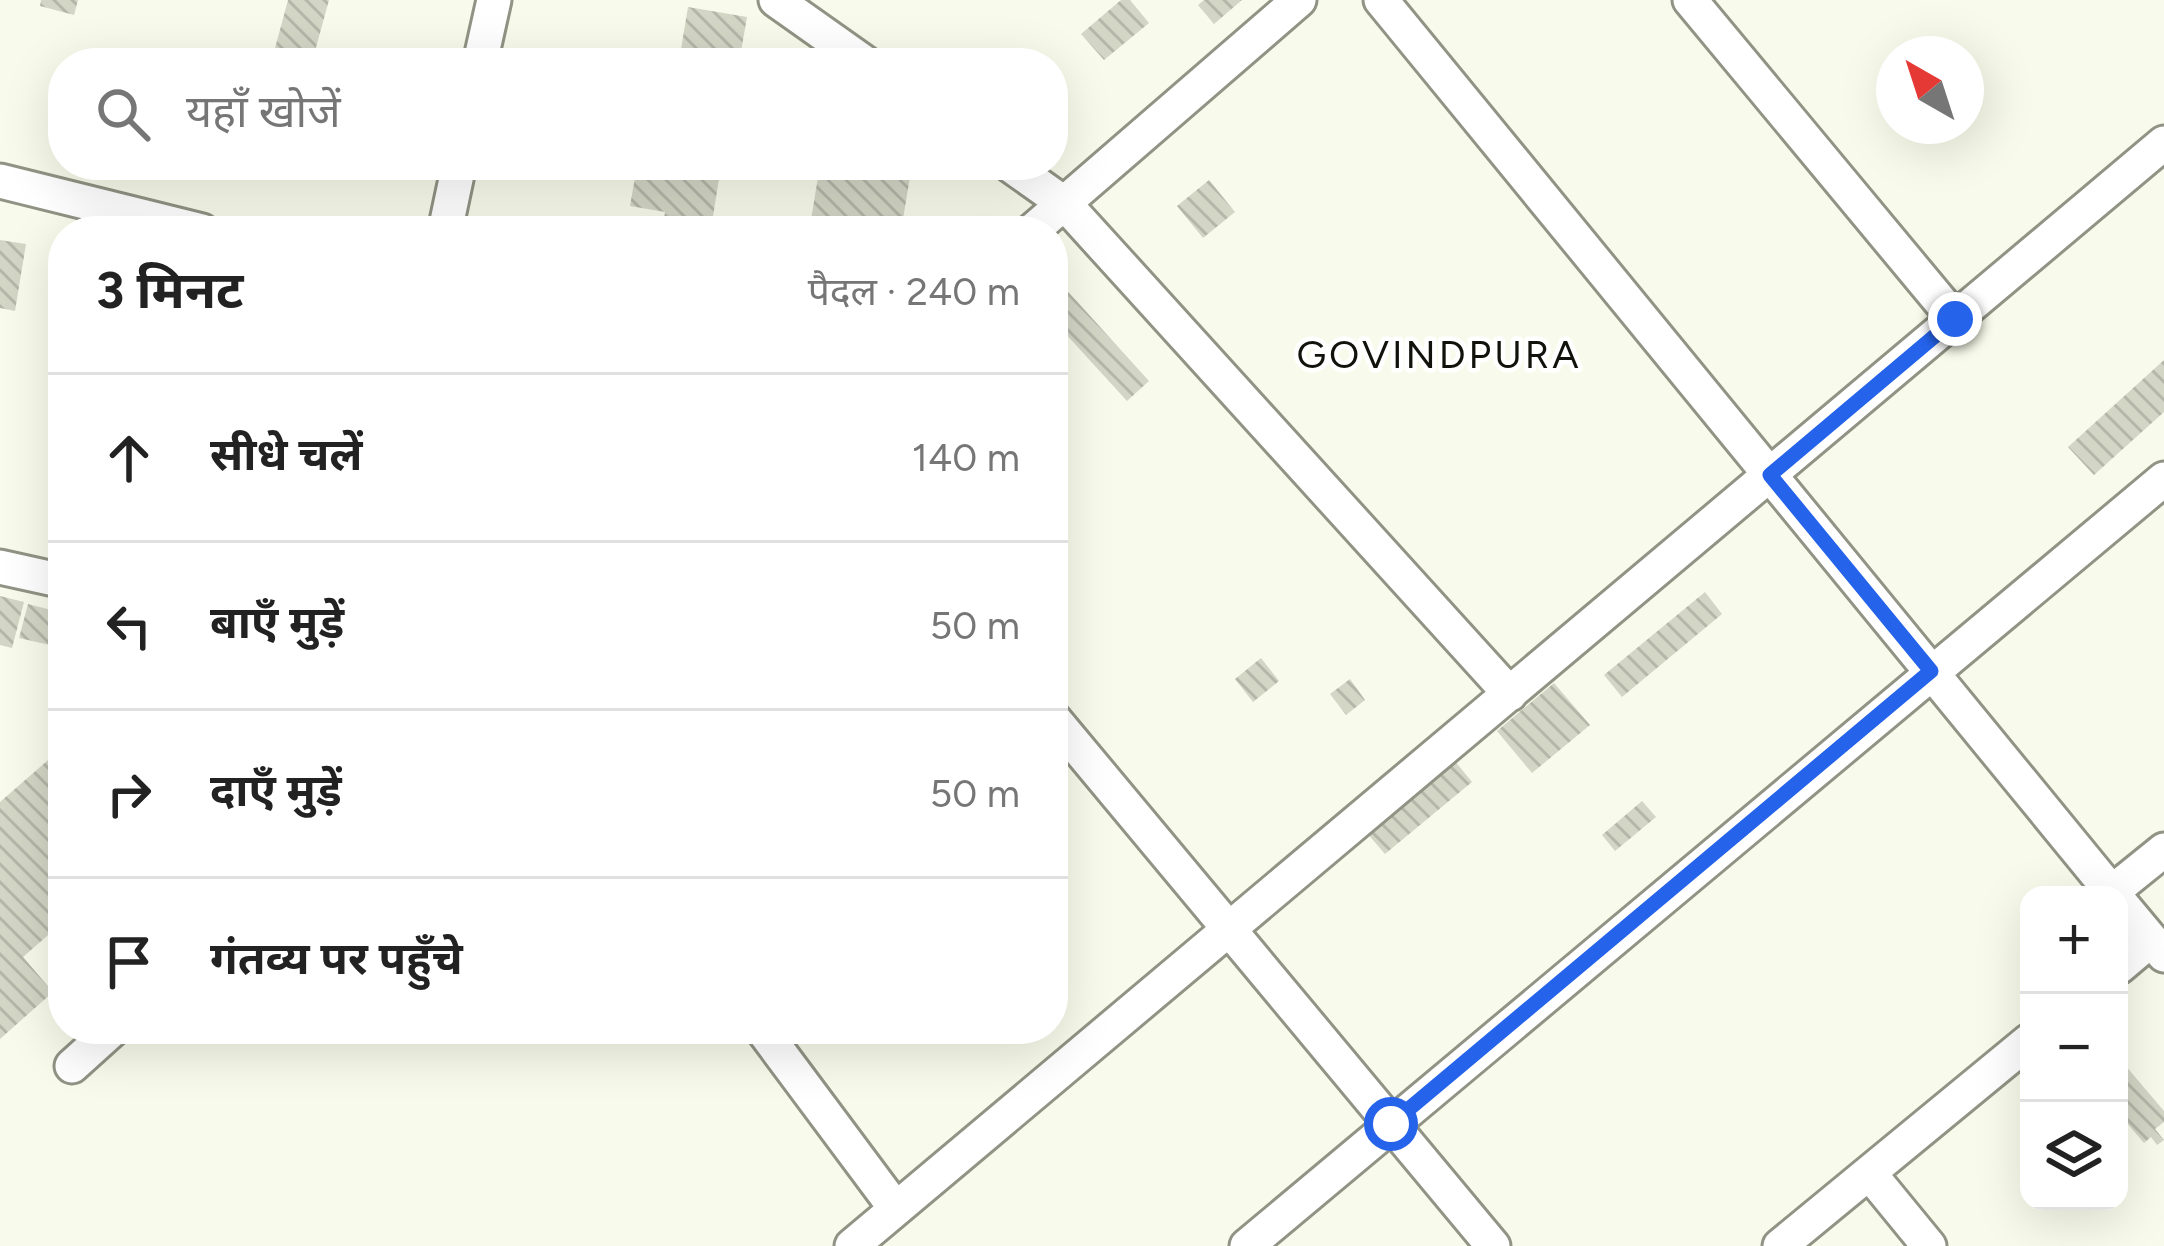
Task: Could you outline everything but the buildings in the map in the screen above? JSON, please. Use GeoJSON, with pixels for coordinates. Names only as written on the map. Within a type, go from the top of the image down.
{"type":"FeatureCollection","features":[{"type":"Feature","properties":{"kind":"street"},"geometry":{"type":"LineString","coordinates":[[483,48],[494,0]]}},
{"type":"Feature","properties":{"kind":"street"},"geometry":{"type":"LineString","coordinates":[[776,0],[844,48]]}},
{"type":"Feature","properties":{"kind":"street"},"geometry":{"type":"LineString","coordinates":[[1050,216],[1299,0]]}},
{"type":"Feature","properties":{"kind":"street"},"geometry":{"type":"LineString","coordinates":[[1381,0],[2107,886]]}},
{"type":"Feature","properties":{"kind":"street"},"geometry":{"type":"LineString","coordinates":[[1691,0],[1955,319]]}},
{"type":"Feature","properties":{"kind":"street"},"geometry":{"type":"LineString","coordinates":[[852,1246],[2164,143]]}},
{"type":"Feature","properties":{"kind":"street"},"geometry":{"type":"LineString","coordinates":[[448,216],[456,180]]}},
{"type":"Feature","properties":{"kind":"street"},"geometry":{"type":"LineString","coordinates":[[1031,180],[1065,204],[1510,694]]}},
{"type":"Feature","properties":{"kind":"street"},"geometry":{"type":"LineString","coordinates":[[0,181],[141,216]]}},
{"type":"Feature","properties":{"kind":"street"},"geometry":{"type":"LineString","coordinates":[[1246,1246],[2164,479]]}},
{"type":"Feature","properties":{"kind":"street"},"geometry":{"type":"LineString","coordinates":[[0,567],[48,578]]}},
{"type":"Feature","properties":{"kind":"street"},"geometry":{"type":"LineString","coordinates":[[1068,736],[1492,1246]]}},
{"type":"Feature","properties":{"kind":"street"},"geometry":{"type":"LineString","coordinates":[[2126,886],[2164,850]]}},
{"type":"Feature","properties":{"kind":"street"},"geometry":{"type":"LineString","coordinates":[[2128,911],[2158,947],[2128,962]]}},
{"type":"Feature","properties":{"kind":"street"},"geometry":{"type":"LineString","coordinates":[[72,1066],[96,1044]]}},
{"type":"Feature","properties":{"kind":"street"},"geometry":{"type":"LineString","coordinates":[[773,1044],[896,1209]]}},
{"type":"Feature","properties":{"kind":"street"},"geometry":{"type":"LineString","coordinates":[[1780,1246],[2020,1049]]}},
{"type":"Feature","properties":{"kind":"street"},"geometry":{"type":"LineString","coordinates":[[1870,1174],[1929,1246]]}},
{"type":"Feature","properties":{"kind":"district","name":"GOVINDPURA"},"geometry":{"type":"Point","coordinates":[1439,354]}},
{"type":"Feature","properties":{"kind":"route"},"geometry":{"type":"LineString","coordinates":[[1391,1124],[1931,671],[1770,475],[1955,319]]}}]}
